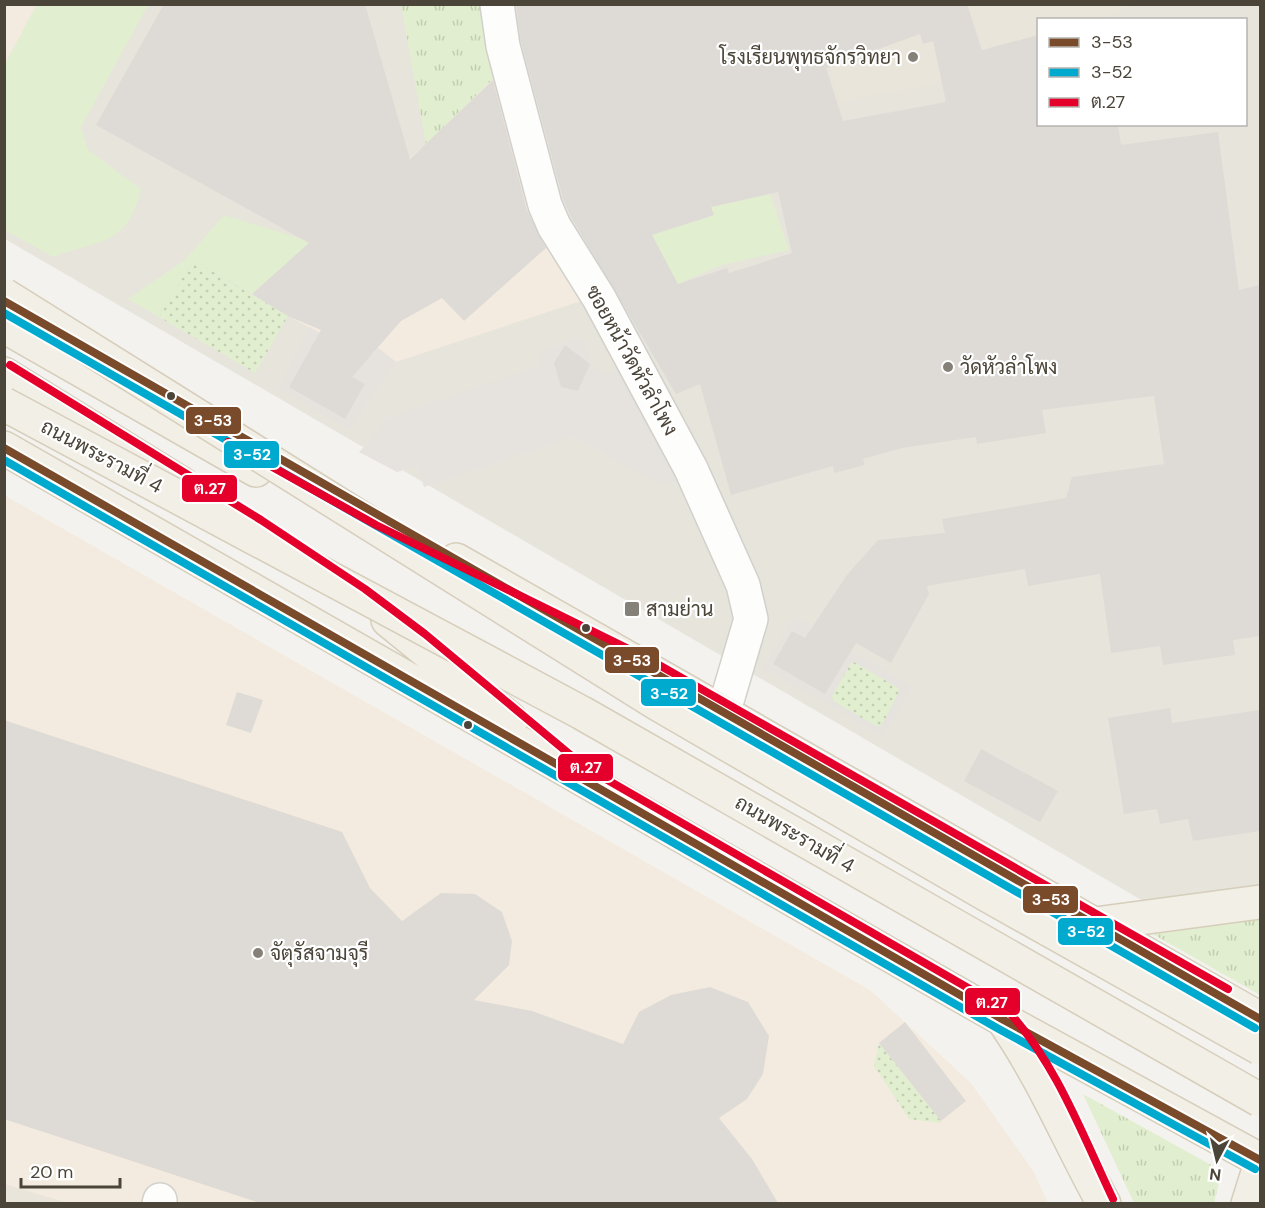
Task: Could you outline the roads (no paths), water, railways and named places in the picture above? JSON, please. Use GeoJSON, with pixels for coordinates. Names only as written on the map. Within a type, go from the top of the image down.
{"type":"FeatureCollection","features":[{"type":"Feature","properties":{"kind":"main road"},"geometry":{"type":"LineString","coordinates":[[4,295],[658,704],[989,896],[1260,1048]]}},
{"type":"Feature","properties":{"kind":"main road"},"geometry":{"type":"LineString","coordinates":[[4,301],[1260,1019]]}},
{"type":"Feature","properties":{"kind":"main road"},"geometry":{"type":"LineString","coordinates":[[4,326],[370,534],[640,666]]}},
{"type":"Feature","properties":{"kind":"main road","name":"ถนนพระรามที่ 4"},"geometry":{"type":"LineString","coordinates":[[8,386],[255,529],[359,598],[418,642],[579,776]]}},
{"type":"Feature","properties":{"kind":"main road","name":"ถนนพระรามที่ 4"},"geometry":{"type":"LineString","coordinates":[[8,386],[1260,1100]]}},
{"type":"Feature","properties":{"kind":"main road","name":"ถนนพระรามที่ 4"},"geometry":{"type":"LineString","coordinates":[[4,448],[1002,1019],[1260,1160]]}},
{"type":"Feature","properties":{"kind":"main road"},"geometry":{"type":"LineString","coordinates":[[1095,924],[1260,902]]}},
{"type":"Feature","properties":{"kind":"main road"},"geometry":{"type":"LineString","coordinates":[[1002,1019],[1031,1060],[1051,1095],[1104,1203]]}},
{"type":"Feature","properties":{"kind":"main road"},"geometry":{"type":"LineString","coordinates":[[1248,1203],[1260,1166]]}},
{"type":"Feature","properties":{"kind":"street","name":"ซอยหน้าวัดหัวลำโพง"},"geometry":{"type":"LineString","coordinates":[[497,4],[503,46],[544,205],[554,226],[599,298],[691,469],[743,585],[751,619],[723,714]]}},
{"type":"Feature","properties":{"kind":"place","name":"โรงเรียนพุทธจักรวิทยา"},"geometry":{"type":"Point","coordinates":[913,57]}},
{"type":"Feature","properties":{"kind":"place","name":"วัดหัวลำโพง"},"geometry":{"type":"Point","coordinates":[948,367]}},
{"type":"Feature","properties":{"kind":"place","name":"สามย่าน"},"geometry":{"type":"Point","coordinates":[632,609]}},
{"type":"Feature","properties":{"kind":"place","name":"จัตุรัสจามจุรี"},"geometry":{"type":"Point","coordinates":[258,953]}}]}
